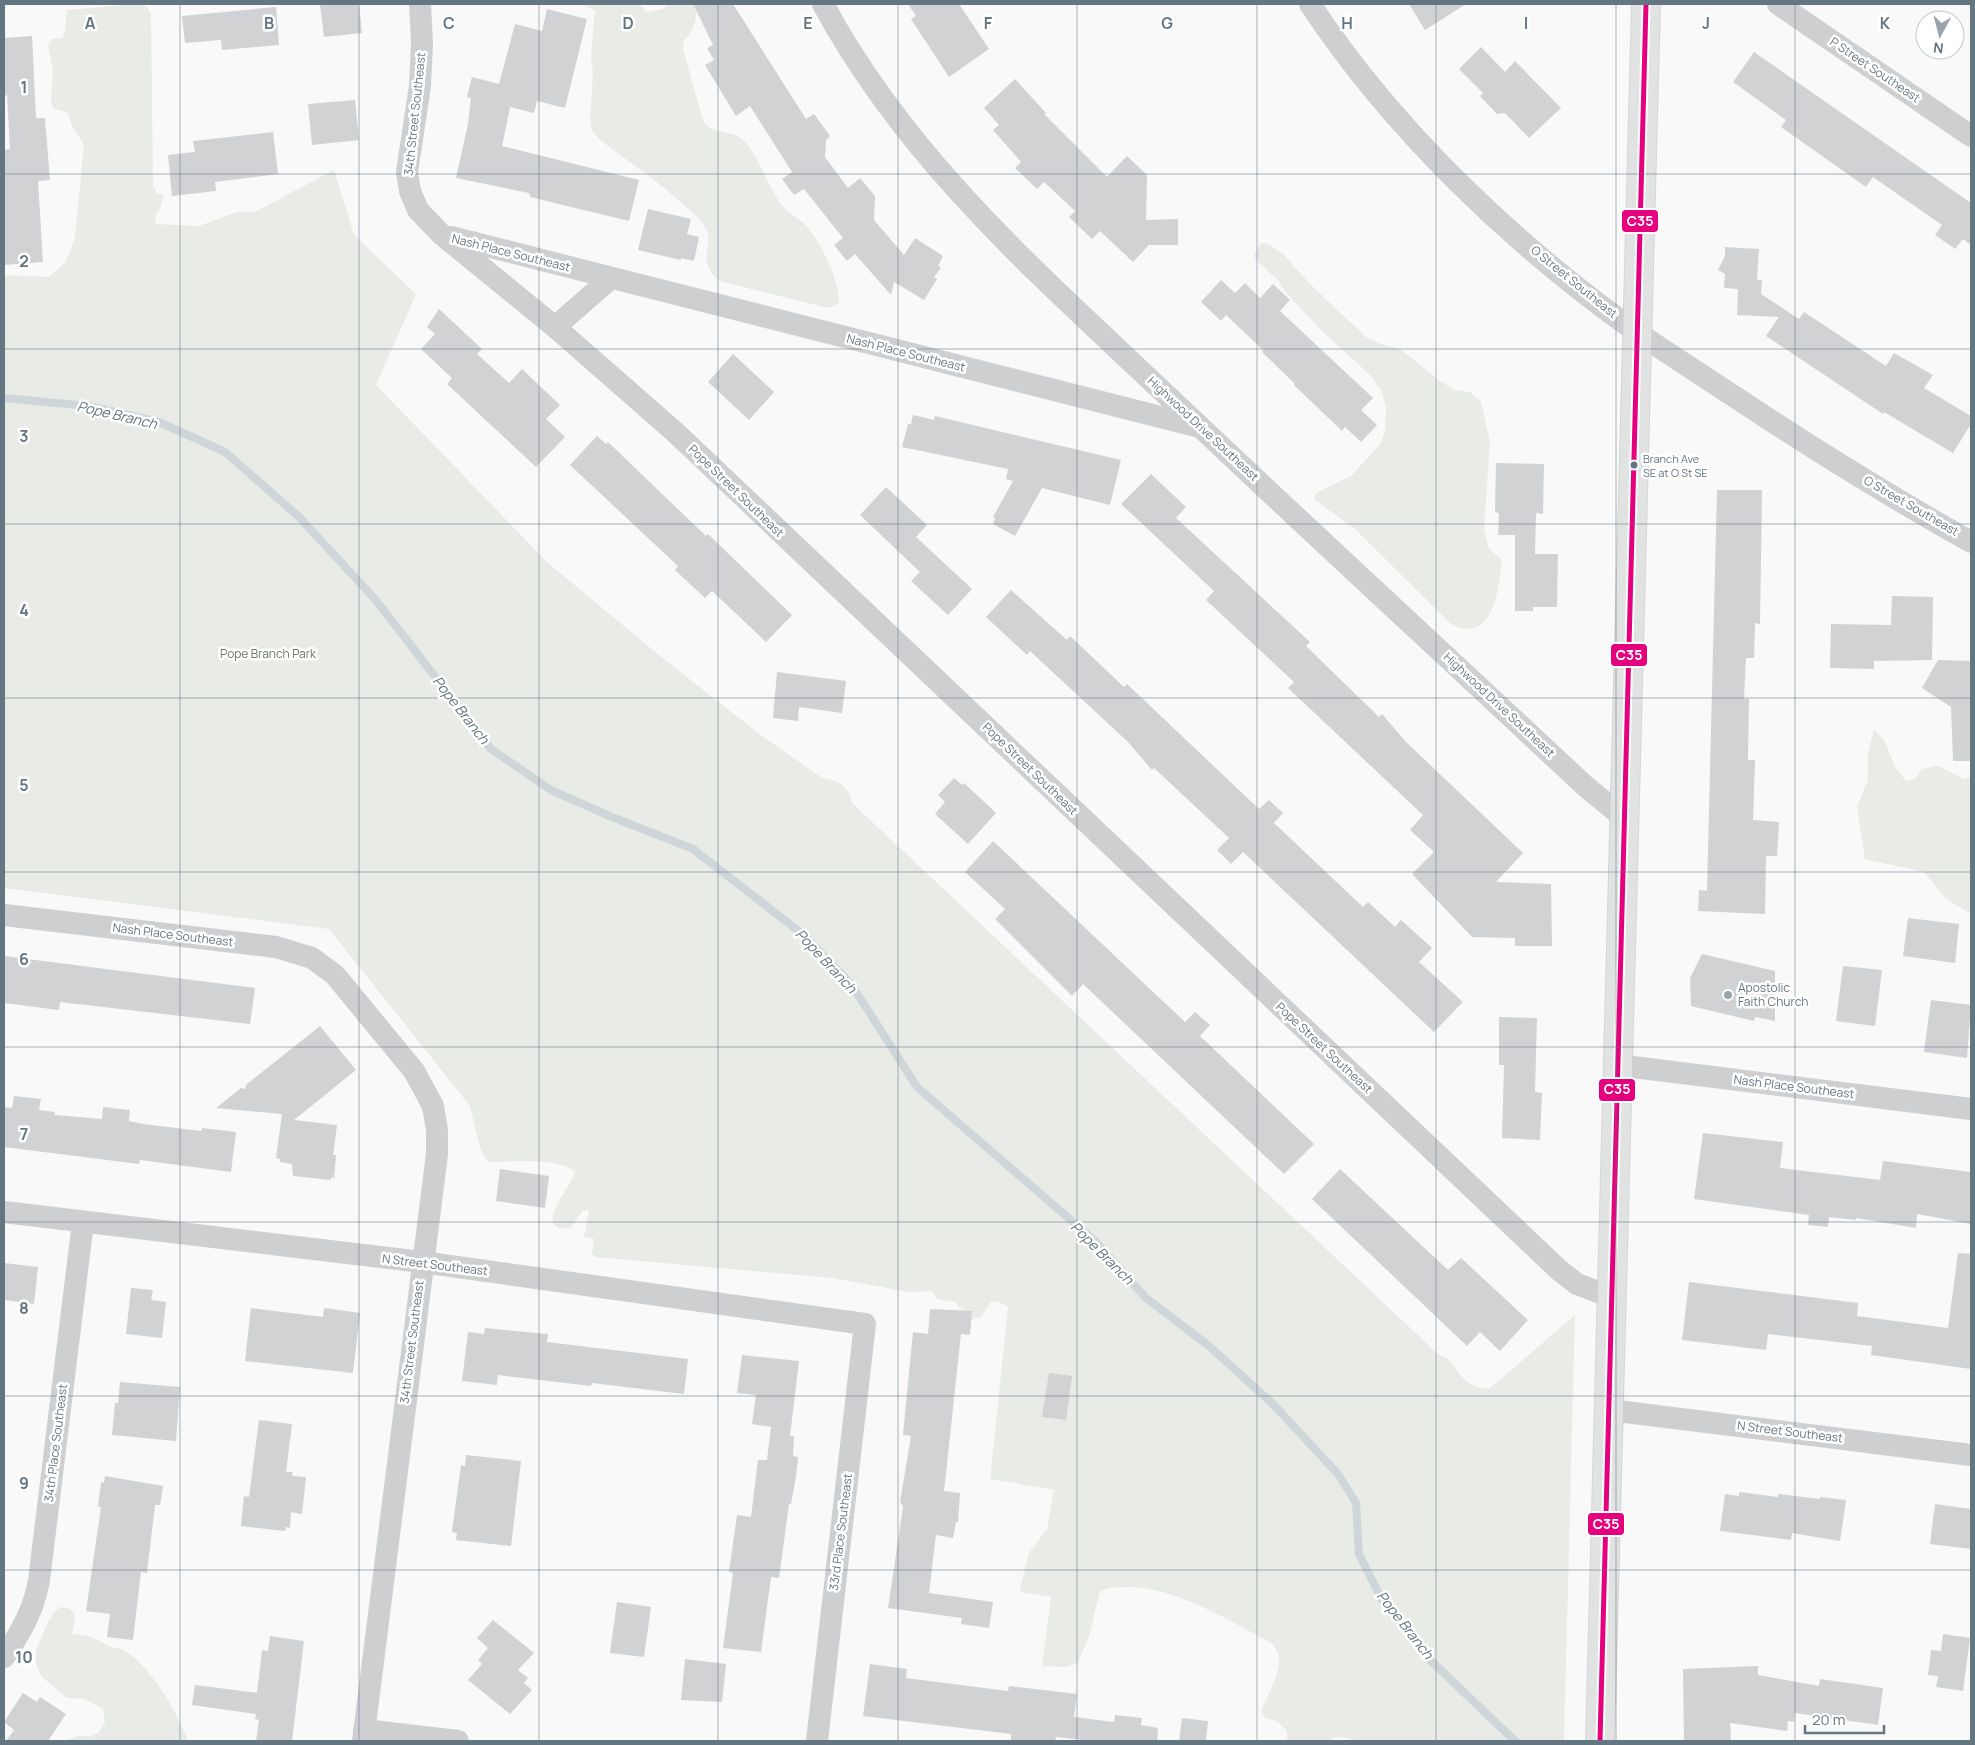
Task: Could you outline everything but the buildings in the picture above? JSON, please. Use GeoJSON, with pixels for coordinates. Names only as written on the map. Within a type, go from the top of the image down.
{"type":"FeatureCollection","features":[{"type":"Feature","properties":{"kind":"main road"},"geometry":{"type":"LineString","coordinates":[[1600,1741],[1646,4]]}},
{"type":"Feature","properties":{"kind":"street","name":"34th Street Southeast"},"geometry":{"type":"LineString","coordinates":[[420,4],[421,78],[407,172],[410,191],[418,210],[444,237]]}},
{"type":"Feature","properties":{"kind":"street","name":"Highwood Drive Southeast"},"geometry":{"type":"LineString","coordinates":[[823,4],[885,102],[955,190],[989,226],[1201,428],[1584,785],[1624,818]]}},
{"type":"Feature","properties":{"kind":"street","name":"O Street Southeast"},"geometry":{"type":"LineString","coordinates":[[1310,4],[1391,109],[1456,178],[1523,240],[1637,332],[1777,426],[1971,542]]}},
{"type":"Feature","properties":{"kind":"street","name":"P Street Southeast"},"geometry":{"type":"LineString","coordinates":[[1778,4],[1971,136]]}},
{"type":"Feature","properties":{"kind":"street","name":"Nash Place Southeast"},"geometry":{"type":"LineString","coordinates":[[444,237],[1201,428]]}},
{"type":"Feature","properties":{"kind":"street","name":"Pope Street Southeast"},"geometry":{"type":"LineString","coordinates":[[444,237],[555,327],[676,434],[1560,1270],[1577,1284],[1611,1297]]}},
{"type":"Feature","properties":{"kind":"street"},"geometry":{"type":"LineString","coordinates":[[555,327],[610,278]]}},
{"type":"Feature","properties":{"kind":"street","name":"Nash Place Southeast"},"geometry":{"type":"LineString","coordinates":[[4,914],[282,948],[312,958],[335,975]]}},
{"type":"Feature","properties":{"kind":"street","name":"34th Street Southeast"},"geometry":{"type":"LineString","coordinates":[[335,975],[414,1071],[433,1106],[437,1130],[437,1154],[364,1736]]}},
{"type":"Feature","properties":{"kind":"street","name":"Nash Place Southeast"},"geometry":{"type":"LineString","coordinates":[[1617,1065],[1971,1109]]}},
{"type":"Feature","properties":{"kind":"street","name":"N Street Southeast"},"geometry":{"type":"LineString","coordinates":[[4,1212],[422,1262],[865,1324]]}},
{"type":"Feature","properties":{"kind":"street","name":"34th Place Southeast"},"geometry":{"type":"LineString","coordinates":[[4,1657],[26,1624],[39,1580],[83,1222]]}},
{"type":"Feature","properties":{"kind":"street","name":"33rd Place Southeast"},"geometry":{"type":"LineString","coordinates":[[817,1741],[865,1324]]}},
{"type":"Feature","properties":{"kind":"street","name":"N Street Southeast"},"geometry":{"type":"LineString","coordinates":[[1608,1410],[1971,1455]]}},
{"type":"Feature","properties":{"kind":"street"},"geometry":{"type":"LineString","coordinates":[[364,1736],[458,1741]]}},
{"type":"Feature","properties":{"kind":"green space","name":"Pope Branch Park"},"geometry":{"type":"Polygon","coordinates":[[[137,4],[146,6],[151,14],[153,186],[157,193],[163,195],[161,206],[155,217],[156,224],[199,226],[237,212],[255,212],[334,170],[354,235],[416,294],[376,385],[547,562],[660,656],[762,736],[822,778],[833,780],[842,785],[851,797],[852,803],[1439,1355],[1449,1360],[1469,1383],[1476,1387],[1489,1389],[1575,1315],[1564,1741],[1357,1741],[1342,1737],[1333,1738],[1332,1741],[1287,1741],[1287,1731],[1277,1721],[1265,1718],[1261,1711],[1279,1666],[1277,1650],[1271,1643],[1188,1601],[1143,1588],[1121,1587],[1100,1591],[1089,1636],[1078,1663],[1065,1667],[1042,1666],[1051,1597],[1020,1592],[1020,1589],[1029,1553],[1047,1529],[1054,1490],[990,1479],[1008,1307],[997,1301],[991,1302],[981,1317],[971,1320],[972,1312],[963,1310],[955,1302],[937,1299],[932,1291],[909,1292],[832,1278],[596,1257],[592,1254],[594,1239],[584,1237],[589,1210],[583,1210],[571,1228],[559,1228],[553,1224],[556,1208],[575,1172],[559,1164],[547,1162],[488,1162],[480,1148],[470,1106],[329,929],[4,888],[4,275],[49,277],[66,262],[75,237],[84,145],[72,126],[68,113],[53,108],[51,101],[53,70],[48,45],[52,39],[62,38],[65,33],[67,10],[137,4]]]}},
{"type":"Feature","properties":{"kind":"green space"},"geometry":{"type":"Polygon","coordinates":[[[582,4],[639,4],[647,12],[663,9],[668,4],[694,4],[696,13],[695,23],[688,37],[684,40],[683,49],[703,121],[712,129],[734,134],[749,147],[780,203],[807,227],[821,247],[836,283],[839,303],[831,307],[824,307],[719,281],[711,272],[707,257],[708,232],[701,221],[667,190],[600,140],[592,131],[590,118],[593,74],[591,56],[595,11],[582,4]]]}},
{"type":"Feature","properties":{"kind":"green space"},"geometry":{"type":"Polygon","coordinates":[[[1261,243],[1267,243],[1283,254],[1311,285],[1366,337],[1383,345],[1400,349],[1440,381],[1455,390],[1470,392],[1481,402],[1490,442],[1484,529],[1489,549],[1502,560],[1499,584],[1492,610],[1485,621],[1477,627],[1465,629],[1451,624],[1354,528],[1315,500],[1314,496],[1318,492],[1351,476],[1381,443],[1385,430],[1386,408],[1382,392],[1370,375],[1323,332],[1287,294],[1277,279],[1256,260],[1254,255],[1261,243]]]}},
{"type":"Feature","properties":{"kind":"green space"},"geometry":{"type":"Polygon","coordinates":[[[1874,730],[1884,740],[1895,767],[1906,781],[1915,779],[1922,769],[1938,766],[1964,779],[1971,777],[1971,914],[1945,898],[1924,872],[1865,859],[1857,807],[1868,780],[1868,753],[1874,730]]]}},
{"type":"Feature","properties":{"kind":"green space"},"geometry":{"type":"Polygon","coordinates":[[[61,1607],[68,1608],[73,1612],[75,1617],[72,1634],[91,1637],[109,1646],[123,1650],[145,1668],[170,1704],[188,1741],[64,1741],[80,1735],[90,1737],[99,1732],[105,1723],[103,1709],[85,1699],[67,1698],[41,1676],[36,1664],[36,1650],[47,1624],[55,1611],[61,1607]]]}},
{"type":"Feature","properties":{"kind":"waterway","name":"Pope Branch"},"geometry":{"type":"LineString","coordinates":[[4,398],[88,406],[159,422],[225,452],[298,516],[375,599],[491,749],[551,790],[612,817],[693,849],[805,936],[851,984],[917,1087],[1095,1241],[1146,1298],[1209,1346],[1273,1404],[1338,1474],[1356,1503],[1359,1554],[1381,1598],[1426,1656],[1515,1741]]}},
{"type":"Feature","properties":{"kind":"transit line","name":"C35"},"geometry":{"type":"LineString","coordinates":[[1600,1741],[1646,4]]}},
{"type":"Feature","properties":{"kind":"place","name":"Branch Ave SE at O St SE"},"geometry":{"type":"Point","coordinates":[1634,465]}},
{"type":"Feature","properties":{"kind":"place","name":"Apostolic Faith Church"},"geometry":{"type":"Point","coordinates":[1728,995]}}]}
